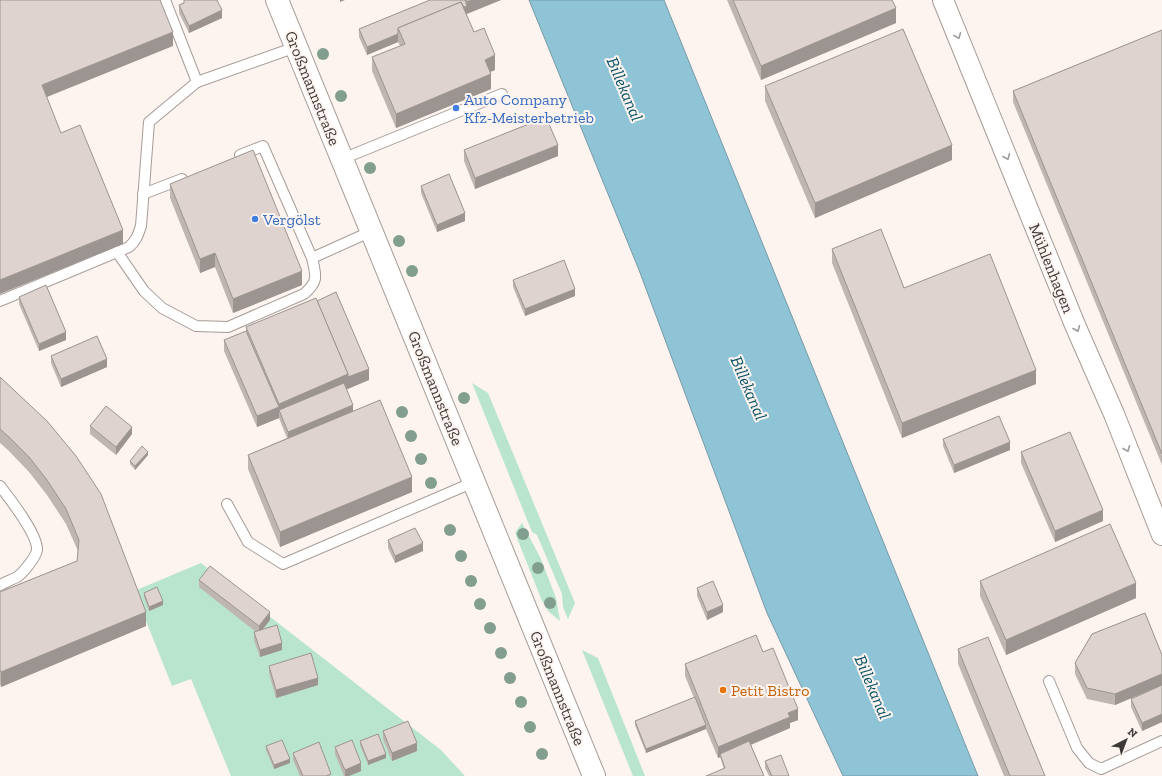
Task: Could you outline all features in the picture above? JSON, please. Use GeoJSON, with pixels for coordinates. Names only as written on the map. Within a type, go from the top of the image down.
{"type":"FeatureCollection","features":[{"type":"Feature","properties":{"kind":"main road","name":"Großmannstraße"},"geometry":{"type":"LineString","coordinates":[[277,0],[594,776]]}},
{"type":"Feature","properties":{"kind":"street","name":"Mühlenhagen"},"geometry":{"type":"LineString","coordinates":[[943,0],[1072,318],[1114,414],[1162,535]]}},
{"type":"Feature","properties":{"kind":"lane"},"geometry":{"type":"LineString","coordinates":[[165,0],[198,82]]}},
{"type":"Feature","properties":{"kind":"lane"},"geometry":{"type":"LineString","coordinates":[[0,301],[129,247],[134,243],[141,226],[149,122],[198,82],[296,47]]}},
{"type":"Feature","properties":{"kind":"lane"},"geometry":{"type":"LineString","coordinates":[[342,159],[502,94]]}},
{"type":"Feature","properties":{"kind":"lane"},"geometry":{"type":"LineString","coordinates":[[117,252],[144,291],[162,308],[196,326],[228,327],[304,294],[313,287],[316,276],[312,258],[263,146],[229,160]]}},
{"type":"Feature","properties":{"kind":"lane"},"geometry":{"type":"LineString","coordinates":[[143,194],[188,177]]}},
{"type":"Feature","properties":{"kind":"lane"},"geometry":{"type":"LineString","coordinates":[[312,258],[372,231]]}},
{"type":"Feature","properties":{"kind":"lane"},"geometry":{"type":"LineString","coordinates":[[227,504],[248,542],[283,564],[474,482]]}},
{"type":"Feature","properties":{"kind":"lane"},"geometry":{"type":"LineString","coordinates":[[0,486],[18,510],[36,541],[37,551],[31,562],[18,576],[0,585]]}},
{"type":"Feature","properties":{"kind":"lane"},"geometry":{"type":"LineString","coordinates":[[1049,681],[1077,748],[1089,763],[1101,769],[1162,741]]}},
{"type":"Feature","properties":{"kind":"green space"},"geometry":{"type":"Polygon","coordinates":[[[472,383],[488,393],[575,603],[568,619],[563,607],[562,594],[537,535],[532,532],[472,383]]]}},
{"type":"Feature","properties":{"kind":"green space"},"geometry":{"type":"Polygon","coordinates":[[[522,523],[541,559],[556,598],[560,621],[549,612],[542,601],[515,533],[522,523]]]}},
{"type":"Feature","properties":{"kind":"green space"},"geometry":{"type":"Polygon","coordinates":[[[201,563],[441,750],[465,776],[231,776],[191,679],[172,686],[134,591],[201,563]]]}},
{"type":"Feature","properties":{"kind":"green space"},"geometry":{"type":"Polygon","coordinates":[[[582,650],[598,658],[645,776],[633,776],[582,650]]]}},
{"type":"Feature","properties":{"kind":"water","name":"Billekanal"},"geometry":{"type":"Polygon","coordinates":[[[529,0],[664,0],[978,776],[843,776],[767,613],[639,270],[529,0]]]}},
{"type":"Feature","properties":{"kind":"building"},"geometry":{"type":"Polygon","coordinates":[[[0,0],[160,0],[173,32],[42,85],[61,133],[80,125],[123,230],[0,280],[0,0]]]}},
{"type":"Feature","properties":{"kind":"building"},"geometry":{"type":"Polygon","coordinates":[[[184,0],[217,0],[222,10],[189,26],[179,5],[184,3],[184,0]]]}},
{"type":"Feature","properties":{"kind":"building"},"geometry":{"type":"Polygon","coordinates":[[[430,0],[465,0],[467,6],[464,7],[461,2],[398,28],[398,34],[367,47],[359,29],[430,0]]]}},
{"type":"Feature","properties":{"kind":"building"},"geometry":{"type":"Polygon","coordinates":[[[733,0],[892,0],[896,8],[761,66],[733,0]]]}},
{"type":"Feature","properties":{"kind":"building"},"geometry":{"type":"Polygon","coordinates":[[[461,2],[474,32],[484,28],[495,55],[485,60],[491,74],[396,114],[372,57],[405,44],[398,28],[461,2]]]}},
{"type":"Feature","properties":{"kind":"building"},"geometry":{"type":"Polygon","coordinates":[[[903,29],[952,145],[815,203],[765,86],[903,29]]]}},
{"type":"Feature","properties":{"kind":"building"},"geometry":{"type":"Polygon","coordinates":[[[1162,30],[1162,454],[1013,91],[1162,30]]]}},
{"type":"Feature","properties":{"kind":"building"},"geometry":{"type":"Polygon","coordinates":[[[546,117],[558,145],[475,178],[464,150],[546,117]]]}},
{"type":"Feature","properties":{"kind":"building"},"geometry":{"type":"Polygon","coordinates":[[[253,150],[302,271],[233,299],[215,253],[200,259],[170,184],[253,150]]]}},
{"type":"Feature","properties":{"kind":"building"},"geometry":{"type":"Polygon","coordinates":[[[449,174],[465,213],[437,225],[421,186],[449,174]]]}},
{"type":"Feature","properties":{"kind":"building"},"geometry":{"type":"Polygon","coordinates":[[[881,229],[904,288],[990,254],[1036,370],[902,423],[832,249],[881,229]]]}},
{"type":"Feature","properties":{"kind":"building"},"geometry":{"type":"Polygon","coordinates":[[[564,260],[575,289],[525,309],[513,280],[564,260]]]}},
{"type":"Feature","properties":{"kind":"building"},"geometry":{"type":"Polygon","coordinates":[[[46,285],[66,332],[39,344],[19,297],[46,285]]]}},
{"type":"Feature","properties":{"kind":"building"},"geometry":{"type":"Polygon","coordinates":[[[336,292],[369,369],[348,377],[317,301],[336,292]]]}},
{"type":"Feature","properties":{"kind":"building"},"geometry":{"type":"Polygon","coordinates":[[[316,298],[348,374],[279,404],[246,327],[316,298]]]}},
{"type":"Feature","properties":{"kind":"building"},"geometry":{"type":"Polygon","coordinates":[[[246,331],[279,407],[257,416],[224,340],[246,331]]]}},
{"type":"Feature","properties":{"kind":"building"},"geometry":{"type":"Polygon","coordinates":[[[97,336],[107,359],[61,379],[51,356],[97,336]]]}},
{"type":"Feature","properties":{"kind":"building"},"geometry":{"type":"Polygon","coordinates":[[[0,377],[47,421],[76,456],[101,494],[146,612],[1,672],[0,592],[77,561],[79,540],[66,509],[47,480],[29,457],[0,429],[0,377]]]}},
{"type":"Feature","properties":{"kind":"building"},"geometry":{"type":"Polygon","coordinates":[[[344,383],[353,405],[288,432],[279,410],[344,383]]]}},
{"type":"Feature","properties":{"kind":"building"},"geometry":{"type":"Polygon","coordinates":[[[380,400],[412,477],[280,532],[248,455],[380,400]]]}},
{"type":"Feature","properties":{"kind":"building"},"geometry":{"type":"Polygon","coordinates":[[[106,406],[132,427],[116,447],[90,426],[106,406]]]}},
{"type":"Feature","properties":{"kind":"building"},"geometry":{"type":"Polygon","coordinates":[[[999,416],[1010,442],[954,465],[943,439],[999,416]]]}},
{"type":"Feature","properties":{"kind":"building"},"geometry":{"type":"Polygon","coordinates":[[[1070,432],[1103,510],[1055,531],[1021,452],[1070,432]]]}},
{"type":"Feature","properties":{"kind":"building"},"geometry":{"type":"Polygon","coordinates":[[[142,446],[148,452],[135,466],[130,461],[142,446]]]}},
{"type":"Feature","properties":{"kind":"building"},"geometry":{"type":"Polygon","coordinates":[[[1110,524],[1136,583],[1006,640],[980,581],[1110,524]]]}},
{"type":"Feature","properties":{"kind":"building"},"geometry":{"type":"Polygon","coordinates":[[[415,528],[423,543],[395,556],[388,540],[415,528]]]}},
{"type":"Feature","properties":{"kind":"building"},"geometry":{"type":"Polygon","coordinates":[[[210,566],[270,612],[259,626],[199,580],[210,566]]]}},
{"type":"Feature","properties":{"kind":"building"},"geometry":{"type":"Polygon","coordinates":[[[713,581],[723,605],[707,612],[697,588],[713,581]]]}},
{"type":"Feature","properties":{"kind":"building"},"geometry":{"type":"Polygon","coordinates":[[[157,587],[163,601],[149,607],[144,593],[157,587]]]}},
{"type":"Feature","properties":{"kind":"building"},"geometry":{"type":"Polygon","coordinates":[[[1145,613],[1162,655],[1162,674],[1115,694],[1087,688],[1075,663],[1092,634],[1145,613]]]}},
{"type":"Feature","properties":{"kind":"building"},"geometry":{"type":"Polygon","coordinates":[[[277,625],[282,643],[260,650],[254,632],[277,625]]]}},
{"type":"Feature","properties":{"kind":"building"},"geometry":{"type":"Polygon","coordinates":[[[756,635],[763,652],[773,648],[798,709],[788,713],[790,717],[718,747],[685,664],[756,635]]]}},
{"type":"Feature","properties":{"kind":"building"},"geometry":{"type":"Polygon","coordinates":[[[988,637],[1045,776],[1010,776],[958,649],[988,637]]]}},
{"type":"Feature","properties":{"kind":"building"},"geometry":{"type":"Polygon","coordinates":[[[311,653],[318,678],[276,690],[269,666],[311,653]]]}},
{"type":"Feature","properties":{"kind":"building"},"geometry":{"type":"Polygon","coordinates":[[[1162,685],[1162,714],[1142,723],[1131,699],[1162,685]]]}},
{"type":"Feature","properties":{"kind":"building"},"geometry":{"type":"Polygon","coordinates":[[[695,697],[706,725],[646,749],[635,721],[695,697]]]}},
{"type":"Feature","properties":{"kind":"building"},"geometry":{"type":"Polygon","coordinates":[[[408,721],[417,743],[392,753],[383,731],[408,721]]]}},
{"type":"Feature","properties":{"kind":"building"},"geometry":{"type":"Polygon","coordinates":[[[378,734],[386,754],[368,761],[360,741],[378,734]]]}},
{"type":"Feature","properties":{"kind":"building"},"geometry":{"type":"Polygon","coordinates":[[[282,740],[290,759],[274,765],[266,746],[282,740]]]}},
{"type":"Feature","properties":{"kind":"building"},"geometry":{"type":"Polygon","coordinates":[[[352,740],[361,763],[345,770],[335,747],[352,740]]]}},
{"type":"Feature","properties":{"kind":"building"},"geometry":{"type":"Polygon","coordinates":[[[749,741],[764,776],[706,776],[725,768],[720,754],[749,741]]]}},
{"type":"Feature","properties":{"kind":"building"},"geometry":{"type":"Polygon","coordinates":[[[319,742],[331,774],[326,776],[303,776],[293,753],[319,742]]]}},
{"type":"Feature","properties":{"kind":"building"},"geometry":{"type":"Polygon","coordinates":[[[781,755],[789,776],[772,776],[765,761],[781,755]]]}},
{"type":"Feature","properties":{"kind":"place","name":"Auto Company Kfz-Meisterbetrieb"},"geometry":{"type":"Point","coordinates":[456,108]}},
{"type":"Feature","properties":{"kind":"place","name":"Vergölst"},"geometry":{"type":"Point","coordinates":[255,219]}},
{"type":"Feature","properties":{"kind":"place","name":"Petit Bistro"},"geometry":{"type":"Point","coordinates":[723,690]}}]}
